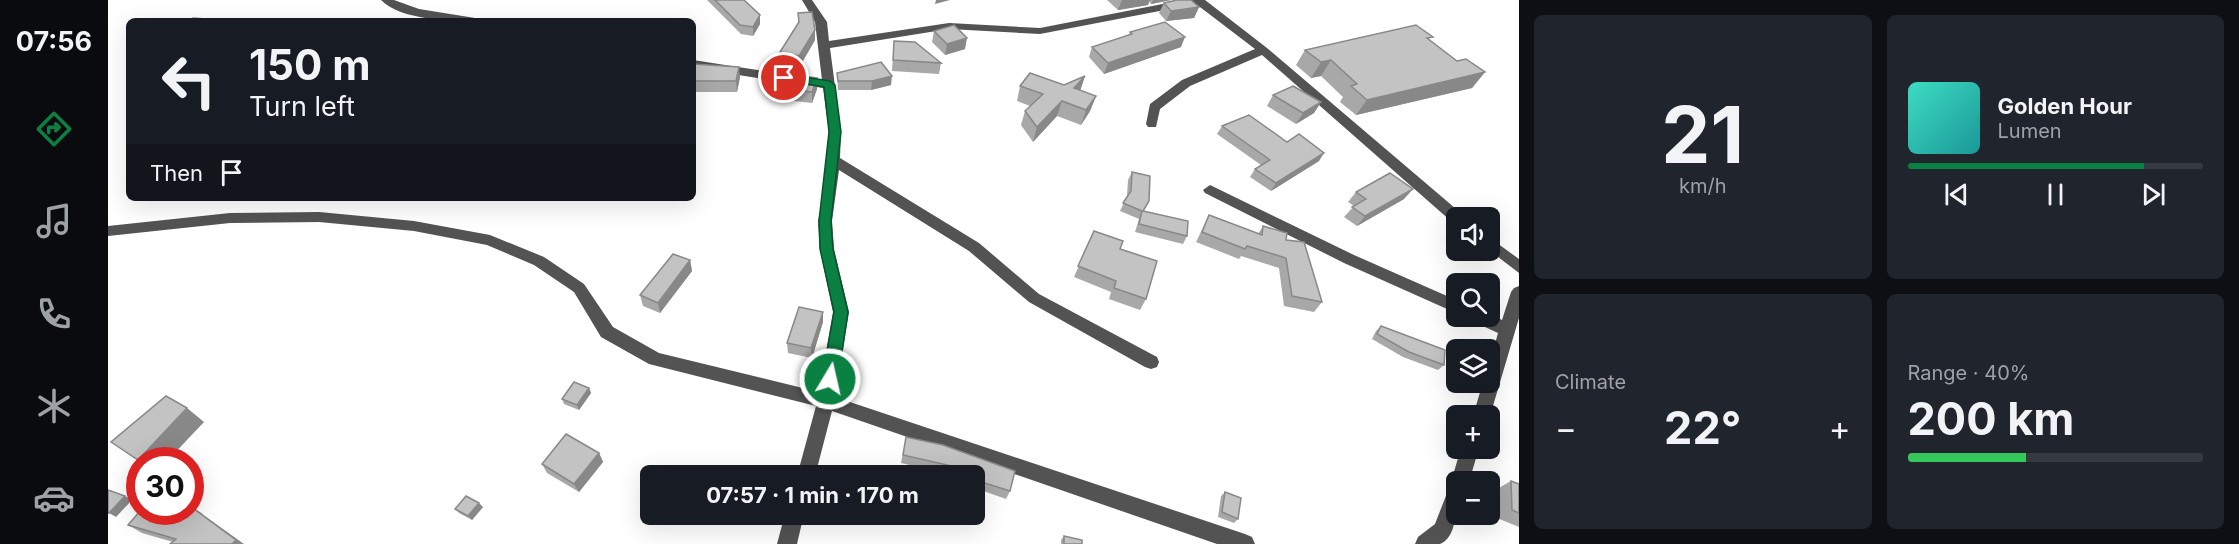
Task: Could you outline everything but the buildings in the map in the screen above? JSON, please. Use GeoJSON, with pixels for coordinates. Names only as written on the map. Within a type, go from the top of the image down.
{"type":"FeatureCollection","features":[{"type":"Feature","properties":{"kind":"street"},"geometry":{"type":"LineString","coordinates":[[386,0],[397,7],[456,18]]}},
{"type":"Feature","properties":{"kind":"street"},"geometry":{"type":"LineString","coordinates":[[807,0],[822,22],[830,85],[835,132],[825,221],[827,249],[841,312],[826,401],[809,465]]}},
{"type":"Feature","properties":{"kind":"street"},"geometry":{"type":"LineString","coordinates":[[825,45],[949,26],[1040,31],[1198,0],[1263,50],[1446,208]]}},
{"type":"Feature","properties":{"kind":"street"},"geometry":{"type":"LineString","coordinates":[[1152,124],[1154,107],[1186,83],[1263,50]]}},
{"type":"Feature","properties":{"kind":"street"},"geometry":{"type":"LineString","coordinates":[[696,64],[830,85]]}},
{"type":"Feature","properties":{"kind":"street"},"geometry":{"type":"LineString","coordinates":[[833,160],[974,247],[1034,298],[1151,362]]}},
{"type":"Feature","properties":{"kind":"street"},"geometry":{"type":"LineString","coordinates":[[1210,190],[1349,259],[1446,303]]}},
{"type":"Feature","properties":{"kind":"street"},"geometry":{"type":"LineString","coordinates":[[108,231],[230,218],[319,217],[414,226],[490,240],[539,261],[579,288],[607,332],[655,359],[826,401],[1245,544]]}},
{"type":"Feature","properties":{"kind":"street"},"geometry":{"type":"LineString","coordinates":[[1500,251],[1519,267]]}},
{"type":"Feature","properties":{"kind":"street"},"geometry":{"type":"LineString","coordinates":[[1484,405],[1519,292]]}},
{"type":"Feature","properties":{"kind":"street"},"geometry":{"type":"LineString","coordinates":[[1500,326],[1508,330]]}},
{"type":"Feature","properties":{"kind":"street"},"geometry":{"type":"LineString","coordinates":[[1425,544],[1442,530],[1446,520]]}},
{"type":"Feature","properties":{"kind":"street"},"geometry":{"type":"LineString","coordinates":[[787,544],[792,525]]}},
{"type":"Feature","properties":{"kind":"route"},"geometry":{"type":"LineString","coordinates":[[784,78],[830,85],[835,132],[830,197],[825,221],[827,249],[841,312],[830,379]]}}]}
